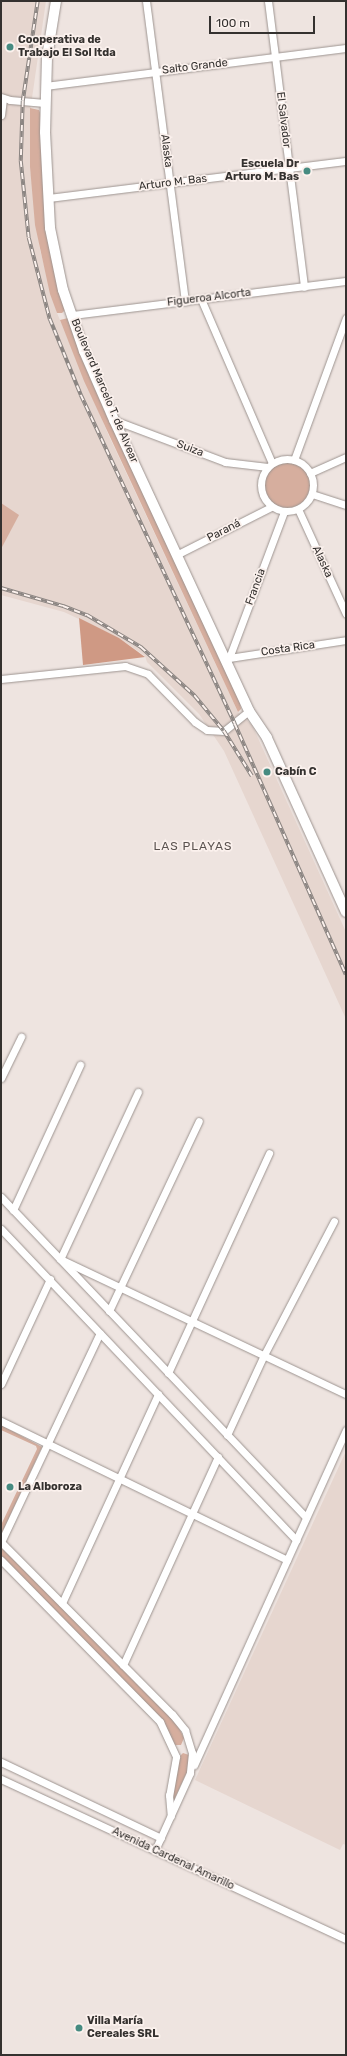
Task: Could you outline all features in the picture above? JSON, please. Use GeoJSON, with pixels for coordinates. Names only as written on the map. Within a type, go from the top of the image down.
{"type":"FeatureCollection","features":[{"type":"Feature","properties":{"kind":"main road","name":"Boulevard Marcelo T. de Alvear"},"geometry":{"type":"LineString","coordinates":[[56,1],[44,102],[48,198],[56,260],[72,315],[114,420],[176,555],[228,659],[249,711],[267,738],[346,912]]}},
{"type":"Feature","properties":{"kind":"street","name":"Alaska"},"geometry":{"type":"LineString","coordinates":[[146,1],[185,301]]}},
{"type":"Feature","properties":{"kind":"street","name":"El Salvador"},"geometry":{"type":"LineString","coordinates":[[268,1],[304,287]]}},
{"type":"Feature","properties":{"kind":"street","name":"Salto Grande"},"geometry":{"type":"LineString","coordinates":[[45,86],[346,48]]}},
{"type":"Feature","properties":{"kind":"street"},"geometry":{"type":"LineString","coordinates":[[1,115],[2,97],[44,102]]}},
{"type":"Feature","properties":{"kind":"street","name":"Arturo M. Bas"},"geometry":{"type":"LineString","coordinates":[[48,198],[346,161]]}},
{"type":"Feature","properties":{"kind":"street","name":"Figueroa Alcorta"},"geometry":{"type":"LineString","coordinates":[[72,315],[346,281]]}},
{"type":"Feature","properties":{"kind":"street"},"geometry":{"type":"LineString","coordinates":[[201,299],[270,465]]}},
{"type":"Feature","properties":{"kind":"street"},"geometry":{"type":"LineString","coordinates":[[294,460],[346,318]]}},
{"type":"Feature","properties":{"kind":"street","name":"Suiza"},"geometry":{"type":"LineString","coordinates":[[114,420],[225,462],[270,465]]}},
{"type":"Feature","properties":{"kind":"street"},"geometry":{"type":"LineString","coordinates":[[310,473],[346,457]]}},
{"type":"Feature","properties":{"kind":"street"},"geometry":{"type":"LineString","coordinates":[[283,459],[294,460],[304,465],[310,473],[313,483],[312,494],[306,503],[298,509],[284,512],[271,507],[263,496],[260,488],[263,474],[270,465],[283,459]]}},
{"type":"Feature","properties":{"kind":"street"},"geometry":{"type":"LineString","coordinates":[[312,494],[346,505]]}},
{"type":"Feature","properties":{"kind":"street","name":"Paraná"},"geometry":{"type":"LineString","coordinates":[[176,555],[271,507]]}},
{"type":"Feature","properties":{"kind":"street","name":"Alaska"},"geometry":{"type":"LineString","coordinates":[[298,509],[346,614]]}},
{"type":"Feature","properties":{"kind":"street","name":"Francia"},"geometry":{"type":"LineString","coordinates":[[228,659],[284,512]]}},
{"type":"Feature","properties":{"kind":"street","name":"Costa Rica"},"geometry":{"type":"LineString","coordinates":[[228,659],[346,640]]}},
{"type":"Feature","properties":{"kind":"street"},"geometry":{"type":"LineString","coordinates":[[1,679],[125,666],[148,674],[196,722],[207,730],[224,731],[249,711]]}},
{"type":"Feature","properties":{"kind":"street"},"geometry":{"type":"LineString","coordinates":[[1,1078],[21,1037]]}},
{"type":"Feature","properties":{"kind":"street"},"geometry":{"type":"LineString","coordinates":[[13,1210],[80,1065]]}},
{"type":"Feature","properties":{"kind":"street"},"geometry":{"type":"LineString","coordinates":[[60,1259],[138,1092]]}},
{"type":"Feature","properties":{"kind":"street"},"geometry":{"type":"LineString","coordinates":[[109,1311],[199,1121]]}},
{"type":"Feature","properties":{"kind":"street"},"geometry":{"type":"LineString","coordinates":[[168,1373],[269,1153]]}},
{"type":"Feature","properties":{"kind":"street"},"geometry":{"type":"LineString","coordinates":[[1,1197],[306,1517]]}},
{"type":"Feature","properties":{"kind":"street"},"geometry":{"type":"LineString","coordinates":[[227,1435],[264,1355],[334,1221]]}},
{"type":"Feature","properties":{"kind":"street"},"geometry":{"type":"LineString","coordinates":[[1,1231],[50,1279],[296,1540]]}},
{"type":"Feature","properties":{"kind":"street"},"geometry":{"type":"LineString","coordinates":[[60,1259],[346,1394]]}},
{"type":"Feature","properties":{"kind":"street"},"geometry":{"type":"LineString","coordinates":[[1,1384],[50,1279]]}},
{"type":"Feature","properties":{"kind":"street"},"geometry":{"type":"LineString","coordinates":[[100,1333],[1,1542],[185,1730],[192,1753],[190,1773]]}},
{"type":"Feature","properties":{"kind":"street"},"geometry":{"type":"LineString","coordinates":[[62,1603],[158,1394]]}},
{"type":"Feature","properties":{"kind":"street"},"geometry":{"type":"LineString","coordinates":[[1,1421],[287,1560]]}},
{"type":"Feature","properties":{"kind":"street"},"geometry":{"type":"LineString","coordinates":[[155,1850],[346,1430]]}},
{"type":"Feature","properties":{"kind":"street"},"geometry":{"type":"LineString","coordinates":[[123,1665],[218,1458]]}},
{"type":"Feature","properties":{"kind":"street"},"geometry":{"type":"LineString","coordinates":[[1,1560],[160,1722],[176,1757],[169,1795],[171,1816]]}},
{"type":"Feature","properties":{"kind":"street","name":"Avenida Cardenal Amarillo"},"geometry":{"type":"LineString","coordinates":[[1,1762],[161,1838]]}},
{"type":"Feature","properties":{"kind":"street","name":"Avenida Cardenal Amarillo"},"geometry":{"type":"LineString","coordinates":[[1,1779],[346,1939]]}},
{"type":"Feature","properties":{"kind":"shaded area"},"geometry":{"type":"Polygon","coordinates":[[[1,1],[46,1],[30,112],[30,167],[40,250],[57,313],[109,436],[238,712],[252,725],[346,932],[346,1019],[224,751],[199,714],[147,662],[145,656],[119,638],[64,612],[1,595],[1,1]]]}},
{"type":"Feature","properties":{"kind":"shaded area"},"geometry":{"type":"Polygon","coordinates":[[[30,108],[39,110],[41,115],[46,228],[65,310],[62,313],[57,313],[50,294],[35,225],[30,167],[30,108]]]}},
{"type":"Feature","properties":{"kind":"shaded area"},"geometry":{"type":"Polygon","coordinates":[[[68,318],[240,702],[241,709],[238,712],[84,381],[60,320],[68,318]]]}},
{"type":"Feature","properties":{"kind":"shaded area"},"geometry":{"type":"Polygon","coordinates":[[[287,462],[300,466],[306,472],[310,485],[306,498],[300,504],[287,508],[274,504],[268,498],[264,485],[268,472],[274,466],[287,462]]]}},
{"type":"Feature","properties":{"kind":"shaded area"},"geometry":{"type":"Polygon","coordinates":[[[1,503],[19,515],[1,549],[1,503]]]}},
{"type":"Feature","properties":{"kind":"shaded area"},"geometry":{"type":"Polygon","coordinates":[[[79,618],[119,638],[145,657],[83,665],[79,618]]]}},
{"type":"Feature","properties":{"kind":"shaded area"},"geometry":{"type":"Polygon","coordinates":[[[1,1425],[42,1447],[1,1535],[1,1525],[37,1449],[36,1446],[1,1430],[1,1425]]]}},
{"type":"Feature","properties":{"kind":"shaded area"},"geometry":{"type":"Polygon","coordinates":[[[346,1451],[346,1845],[343,1844],[340,1850],[195,1780],[346,1451]]]}},
{"type":"Feature","properties":{"kind":"shaded area"},"geometry":{"type":"Polygon","coordinates":[[[1,1547],[176,1722],[184,1738],[181,1745],[175,1745],[162,1720],[153,1710],[1,1555],[1,1547]]]}},
{"type":"Feature","properties":{"kind":"shaded area"},"geometry":{"type":"Polygon","coordinates":[[[183,1753],[189,1755],[187,1772],[174,1800],[172,1797],[179,1757],[183,1753]]]}},
{"type":"Feature","properties":{"kind":"railway"},"geometry":{"type":"LineString","coordinates":[[38,1],[23,101],[21,161],[29,238],[50,319],[81,395],[235,724],[346,975]]}},
{"type":"Feature","properties":{"kind":"railway"},"geometry":{"type":"LineString","coordinates":[[1,588],[63,606],[87,615],[141,647],[195,696],[224,731],[252,776]]}},
{"type":"Feature","properties":{"kind":"place","name":"Cooperativa de Trabajo El Sol ltda"},"geometry":{"type":"Point","coordinates":[10,47]}},
{"type":"Feature","properties":{"kind":"place","name":"Escuela Dr Arturo M. Bas"},"geometry":{"type":"Point","coordinates":[307,171]}},
{"type":"Feature","properties":{"kind":"place","name":"Cabín C"},"geometry":{"type":"Point","coordinates":[267,772]}},
{"type":"Feature","properties":{"kind":"place","name":"La Alboroza"},"geometry":{"type":"Point","coordinates":[10,1487]}},
{"type":"Feature","properties":{"kind":"place","name":"Villa María Cereales SRL"},"geometry":{"type":"Point","coordinates":[79,2028]}},
{"type":"Feature","properties":{"kind":"district","name":"LAS PLAYAS"},"geometry":{"type":"Point","coordinates":[193,847]}}]}
